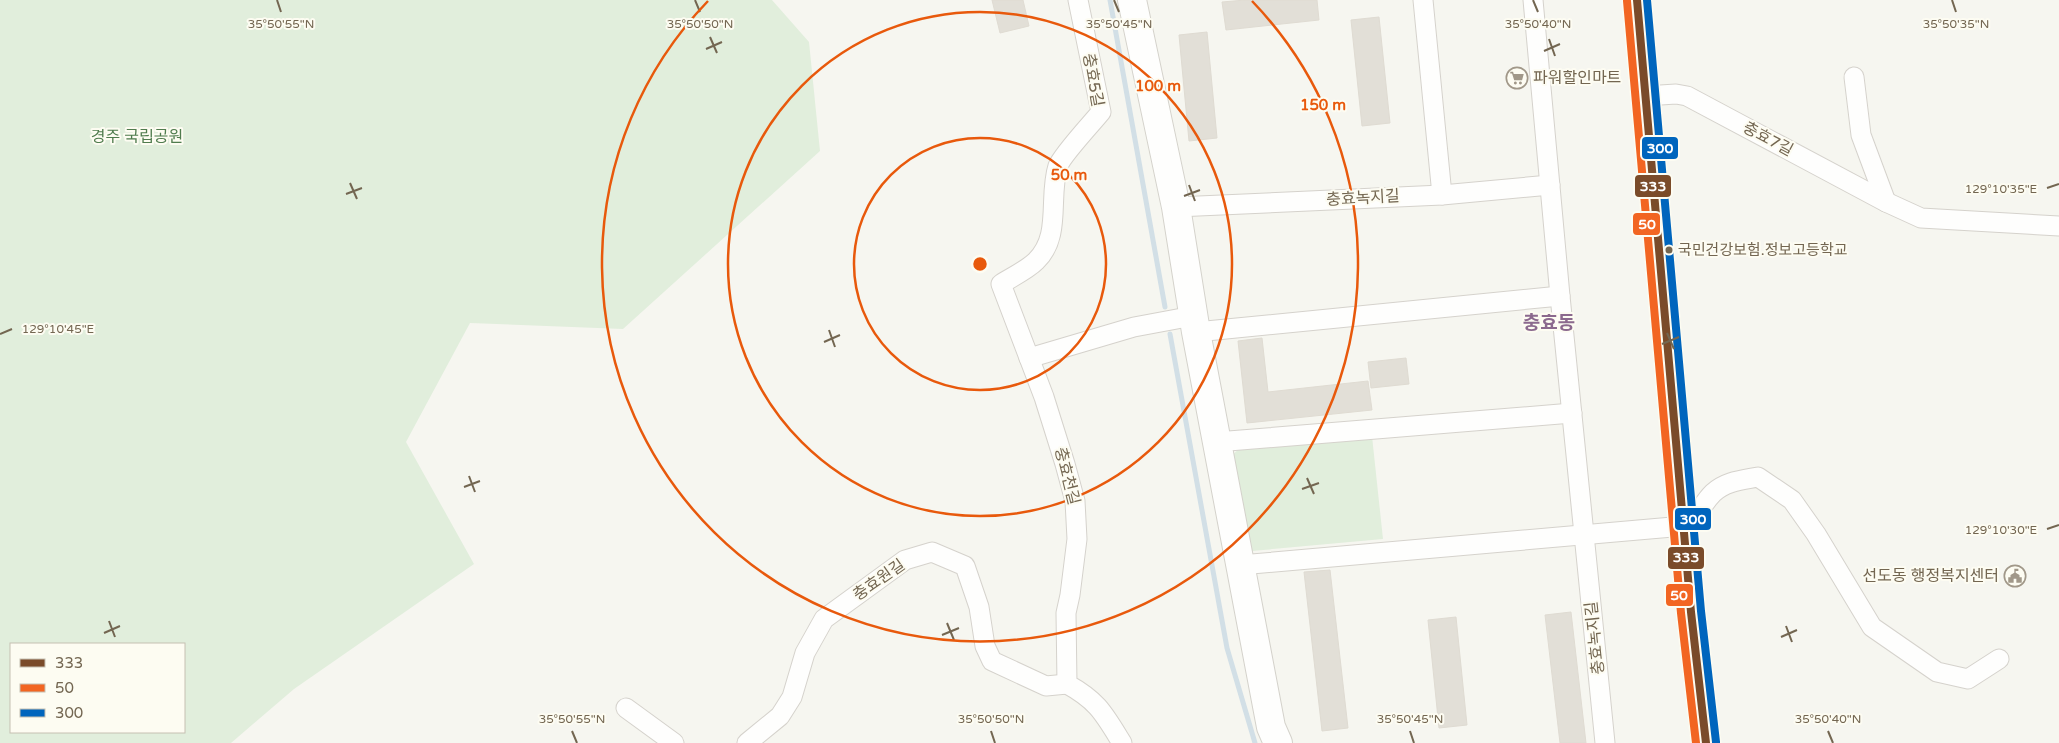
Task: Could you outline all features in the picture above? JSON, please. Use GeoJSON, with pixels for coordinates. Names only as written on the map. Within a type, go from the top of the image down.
{"type":"FeatureCollection","features":[{"type":"Feature","properties":{"kind":"street","name":"충효5길"},"geometry":{"type":"LineString","coordinates":[[1030,358],[1001,284],[1036,261],[1044,250],[1050,239],[1055,180],[1059,164],[1101,112],[1078,0]]}},
{"type":"Feature","properties":{"kind":"street"},"geometry":{"type":"LineString","coordinates":[[1132,0],[1176,207],[1216,442],[1271,727],[1278,743]]}},
{"type":"Feature","properties":{"kind":"street"},"geometry":{"type":"LineString","coordinates":[[1423,0],[1442,194]]}},
{"type":"Feature","properties":{"kind":"street","name":"충효녹지길"},"geometry":{"type":"LineString","coordinates":[[1533,0],[1560,296],[1605,743]]}},
{"type":"Feature","properties":{"kind":"street"},"geometry":{"type":"LineString","coordinates":[[1637,0],[1691,612],[1706,743]]}},
{"type":"Feature","properties":{"kind":"street"},"geometry":{"type":"LineString","coordinates":[[1854,77],[1861,135],[1886,202]]}},
{"type":"Feature","properties":{"kind":"street","name":"충효7길"},"geometry":{"type":"LineString","coordinates":[[1645,96],[1676,94],[1687,96],[1886,202],[1921,218],[2059,226]]}},
{"type":"Feature","properties":{"kind":"street","name":"충효녹지길"},"geometry":{"type":"LineString","coordinates":[[1176,207],[1442,194],[1550,185]]}},
{"type":"Feature","properties":{"kind":"street"},"geometry":{"type":"LineString","coordinates":[[1030,358],[1134,327],[1560,296]]}},
{"type":"Feature","properties":{"kind":"street","name":"충효천길"},"geometry":{"type":"LineString","coordinates":[[1030,358],[1065,464],[1075,501],[1077,539],[1066,613],[1067,684]]}},
{"type":"Feature","properties":{"kind":"street"},"geometry":{"type":"LineString","coordinates":[[1216,442],[1572,412]]}},
{"type":"Feature","properties":{"kind":"street"},"geometry":{"type":"LineString","coordinates":[[1240,565],[1684,526],[1696,518],[1713,493],[1732,482],[1758,477],[1792,500],[1816,534],[1872,627],[1937,672],[1968,679],[1999,659]]}},
{"type":"Feature","properties":{"kind":"street","name":"충효원길"},"geometry":{"type":"LineString","coordinates":[[746,743],[780,716],[792,697],[805,653],[824,619],[905,560],[932,552],[965,566],[979,607],[985,646],[992,661],[1046,686],[1067,684]]}},
{"type":"Feature","properties":{"kind":"street"},"geometry":{"type":"LineString","coordinates":[[1067,684],[1082,693],[1102,711],[1122,743]]}},
{"type":"Feature","properties":{"kind":"street"},"geometry":{"type":"LineString","coordinates":[[626,708],[674,743]]}},
{"type":"Feature","properties":{"kind":"green space","name":"경주 국립공원"},"geometry":{"type":"Polygon","coordinates":[[[0,0],[772,0],[809,42],[820,151],[623,329],[470,323],[406,442],[474,564],[294,689],[231,743],[0,743],[0,0]]]}},
{"type":"Feature","properties":{"kind":"green space"},"geometry":{"type":"Polygon","coordinates":[[[1372,436],[1383,539],[1252,551],[1241,543],[1227,460],[1242,446],[1372,436]]]}},
{"type":"Feature","properties":{"kind":"building"},"geometry":{"type":"Polygon","coordinates":[[[992,0],[1023,0],[1029,26],[1000,33],[992,0]]]}},
{"type":"Feature","properties":{"kind":"building"},"geometry":{"type":"Polygon","coordinates":[[[1245,0],[1317,0],[1319,20],[1226,30],[1222,2],[1245,0]]]}},
{"type":"Feature","properties":{"kind":"building"},"geometry":{"type":"Polygon","coordinates":[[[1379,17],[1390,123],[1362,126],[1351,20],[1379,17]]]}},
{"type":"Feature","properties":{"kind":"building"},"geometry":{"type":"Polygon","coordinates":[[[1207,32],[1217,138],[1189,141],[1179,35],[1207,32]]]}},
{"type":"Feature","properties":{"kind":"building"},"geometry":{"type":"Polygon","coordinates":[[[1262,338],[1268,392],[1368,381],[1372,410],[1247,423],[1238,341],[1262,338]]]}},
{"type":"Feature","properties":{"kind":"building"},"geometry":{"type":"Polygon","coordinates":[[[1406,358],[1409,384],[1371,388],[1368,362],[1406,358]]]}},
{"type":"Feature","properties":{"kind":"building"},"geometry":{"type":"Polygon","coordinates":[[[1330,570],[1348,728],[1322,731],[1304,572],[1330,570]]]}},
{"type":"Feature","properties":{"kind":"building"},"geometry":{"type":"Polygon","coordinates":[[[1571,612],[1586,743],[1560,743],[1545,615],[1571,612]]]}},
{"type":"Feature","properties":{"kind":"building"},"geometry":{"type":"Polygon","coordinates":[[[1456,617],[1467,725],[1439,728],[1428,620],[1456,617]]]}},
{"type":"Feature","properties":{"kind":"waterway"},"geometry":{"type":"LineString","coordinates":[[1110,0],[1165,307]]}},
{"type":"Feature","properties":{"kind":"waterway"},"geometry":{"type":"LineString","coordinates":[[1170,334],[1227,648],[1255,743]]}},
{"type":"Feature","properties":{"kind":"transit line","name":"333"},"geometry":{"type":"LineString","coordinates":[[1637,0],[1691,612],[1706,743]]}},
{"type":"Feature","properties":{"kind":"transit line","name":"300"},"geometry":{"type":"LineString","coordinates":[[1647,0],[1701,611],[1716,742]]}},
{"type":"Feature","properties":{"kind":"transit line","name":"50"},"geometry":{"type":"LineString","coordinates":[[1627,1],[1681,613],[1696,743]]}},
{"type":"Feature","properties":{"kind":"place","name":"파워할인마트"},"geometry":{"type":"Point","coordinates":[1517,78]}},
{"type":"Feature","properties":{"kind":"place","name":"국민건강보험.정보고등학교"},"geometry":{"type":"Point","coordinates":[1669,250]}},
{"type":"Feature","properties":{"kind":"place","name":"선도동 행정복지센터"},"geometry":{"type":"Point","coordinates":[2015,576]}},
{"type":"Feature","properties":{"kind":"district","name":"충효동"},"geometry":{"type":"Point","coordinates":[1549,323]}}]}
